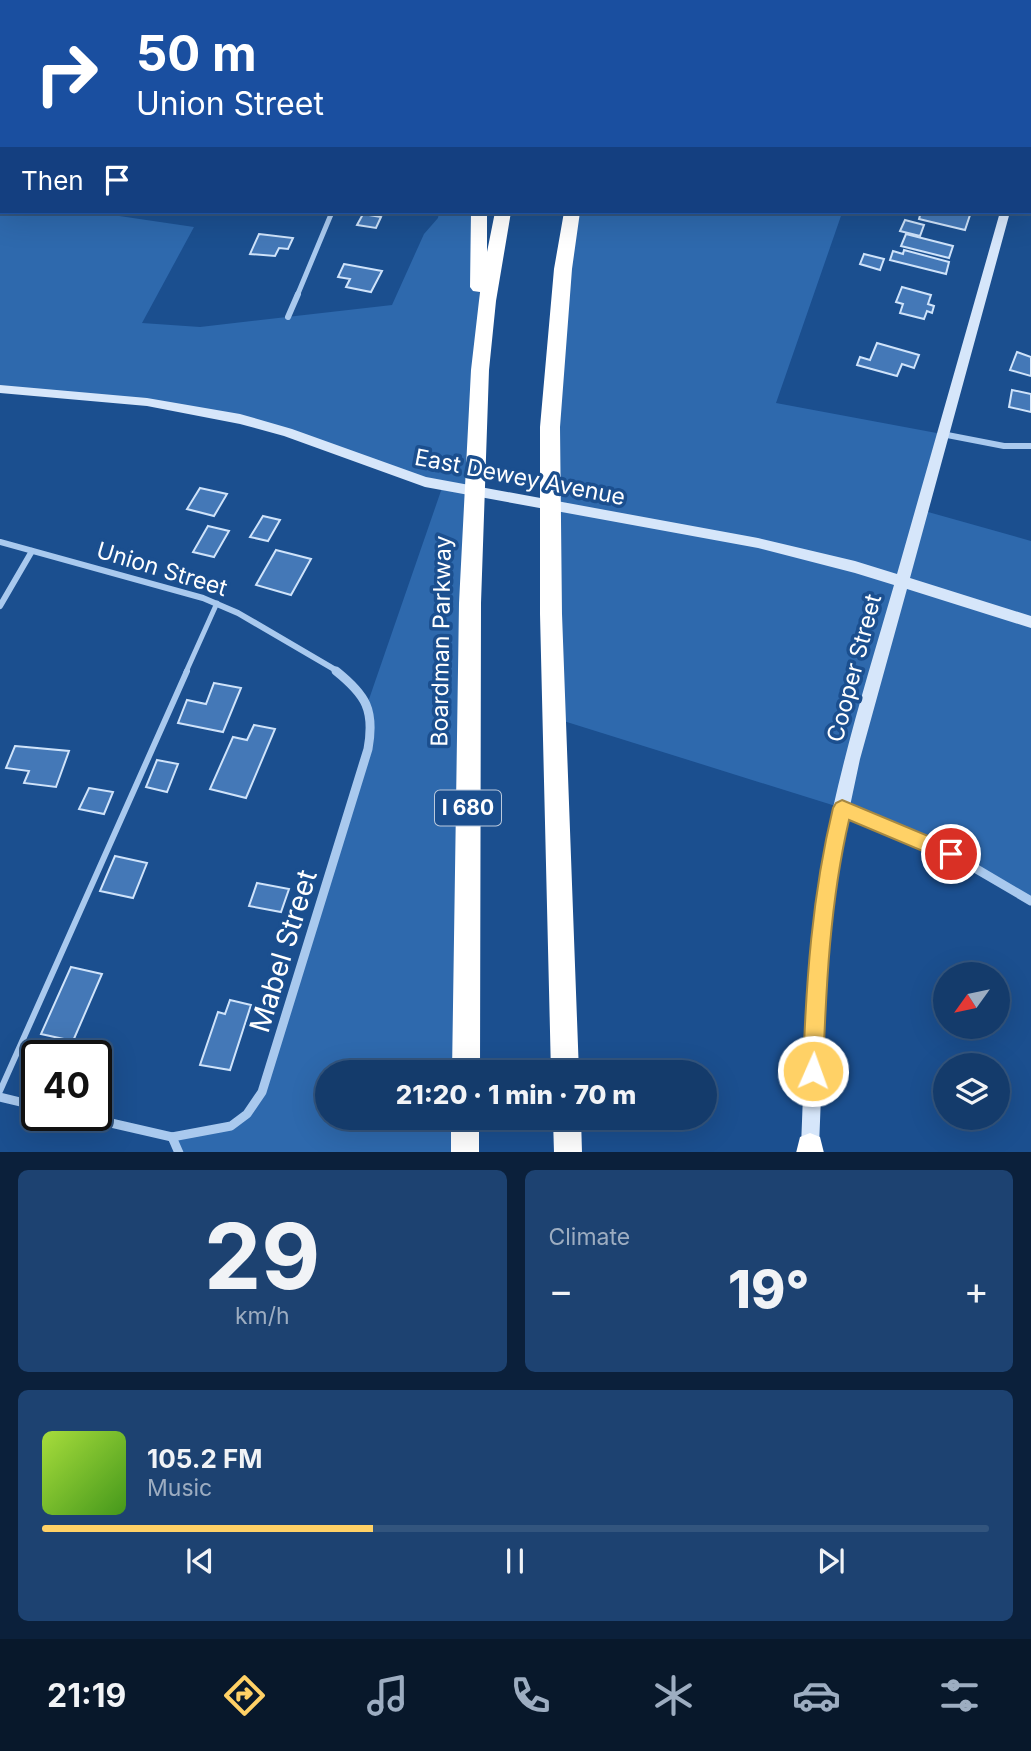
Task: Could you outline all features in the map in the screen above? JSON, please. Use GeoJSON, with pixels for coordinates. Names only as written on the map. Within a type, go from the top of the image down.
{"type":"FeatureCollection","features":[{"type":"Feature","properties":{"kind":"highway"},"geometry":{"type":"LineString","coordinates":[[479,214],[480,370]]}},
{"type":"Feature","properties":{"kind":"highway","name":"Boardman Parkway"},"geometry":{"type":"LineString","coordinates":[[466,1060],[472,544],[480,370],[487,301],[503,214]]}},
{"type":"Feature","properties":{"kind":"highway"},"geometry":{"type":"LineString","coordinates":[[565,1060],[551,562],[550,427],[563,270],[572,214]]}},
{"type":"Feature","properties":{"kind":"highway"},"geometry":{"type":"LineString","coordinates":[[465,1130],[465,1152]]}},
{"type":"Feature","properties":{"kind":"highway"},"geometry":{"type":"LineString","coordinates":[[567,1130],[568,1152]]}},
{"type":"Feature","properties":{"kind":"street"},"geometry":{"type":"LineString","coordinates":[[288,317],[331,214]]}},
{"type":"Feature","properties":{"kind":"street","name":"Cooper Street"},"geometry":{"type":"LineString","coordinates":[[811,1151],[816,994],[823,909],[831,858],[852,759],[1004,214]]}},
{"type":"Feature","properties":{"kind":"street","name":"East Dewey Avenue"},"geometry":{"type":"LineString","coordinates":[[0,389],[148,402],[240,419],[287,432],[425,482],[758,543],[855,567],[1031,622]]}},
{"type":"Feature","properties":{"kind":"street"},"geometry":{"type":"LineString","coordinates":[[942,434],[1004,446],[1031,446]]}},
{"type":"Feature","properties":{"kind":"street","name":"Union Street"},"geometry":{"type":"LineString","coordinates":[[0,542],[217,603],[332,667],[358,688],[367,705]]}},
{"type":"Feature","properties":{"kind":"street"},"geometry":{"type":"LineString","coordinates":[[0,606],[32,551]]}},
{"type":"Feature","properties":{"kind":"street","name":"Mabel Street"},"geometry":{"type":"LineString","coordinates":[[172,1137],[231,1126],[247,1114],[262,1092],[368,749],[372,726],[367,705]]}},
{"type":"Feature","properties":{"kind":"street"},"geometry":{"type":"LineString","coordinates":[[842,808],[951,854],[1031,901]]}},
{"type":"Feature","properties":{"kind":"street"},"geometry":{"type":"LineString","coordinates":[[0,1097],[21,1102]]}},
{"type":"Feature","properties":{"kind":"street"},"geometry":{"type":"LineString","coordinates":[[112,1123],[172,1137],[179,1152]]}},
{"type":"Feature","properties":{"kind":"lane"},"geometry":{"type":"LineString","coordinates":[[0,1091],[217,603]]}},
{"type":"Feature","properties":{"kind":"shaded area"},"geometry":{"type":"Polygon","coordinates":[[[0,214],[106,214],[194,227],[142,323],[200,327],[392,305],[424,234],[439,214],[479,214],[480,370],[466,1060],[315,1060],[315,1130],[465,1130],[465,1152],[179,1152],[172,1137],[231,1126],[262,1092],[368,749],[367,705],[443,485],[287,432],[193,409],[0,389],[0,214]]]}},
{"type":"Feature","properties":{"kind":"shaded area"},"geometry":{"type":"Polygon","coordinates":[[[572,214],[842,214],[776,403],[942,434],[921,510],[1031,541],[1031,901],[951,854],[842,808],[554,718],[563,269],[572,214]]]}},
{"type":"Feature","properties":{"kind":"building"},"geometry":{"type":"Polygon","coordinates":[[[363,214],[381,217],[376,228],[357,225],[363,214]]]}},
{"type":"Feature","properties":{"kind":"building"},"geometry":{"type":"Polygon","coordinates":[[[920,214],[970,214],[965,230],[919,219],[920,214]]]}},
{"type":"Feature","properties":{"kind":"building"},"geometry":{"type":"Polygon","coordinates":[[[905,220],[924,225],[920,236],[900,231],[905,220]]]}},
{"type":"Feature","properties":{"kind":"building"},"geometry":{"type":"Polygon","coordinates":[[[259,234],[293,238],[288,249],[279,248],[275,256],[250,254],[259,234]]]}},
{"type":"Feature","properties":{"kind":"building"},"geometry":{"type":"Polygon","coordinates":[[[906,234],[953,246],[949,258],[901,246],[906,234]]]}},
{"type":"Feature","properties":{"kind":"building"},"geometry":{"type":"Polygon","coordinates":[[[904,250],[949,262],[946,274],[890,260],[893,251],[903,254],[904,250]]]}},
{"type":"Feature","properties":{"kind":"building"},"geometry":{"type":"Polygon","coordinates":[[[864,254],[884,259],[880,270],[860,264],[864,254]]]}},
{"type":"Feature","properties":{"kind":"building"},"geometry":{"type":"Polygon","coordinates":[[[344,264],[382,271],[371,292],[346,287],[350,279],[338,277],[344,264]]]}},
{"type":"Feature","properties":{"kind":"building"},"geometry":{"type":"Polygon","coordinates":[[[902,287],[931,295],[928,304],[934,306],[932,313],[927,311],[924,319],[900,313],[903,304],[896,302],[902,287]]]}},
{"type":"Feature","properties":{"kind":"building"},"geometry":{"type":"Polygon","coordinates":[[[877,343],[919,355],[914,368],[902,364],[897,376],[857,365],[860,357],[870,360],[877,343]]]}},
{"type":"Feature","properties":{"kind":"building"},"geometry":{"type":"Polygon","coordinates":[[[1017,352],[1031,357],[1031,376],[1010,370],[1017,352]]]}},
{"type":"Feature","properties":{"kind":"building"},"geometry":{"type":"Polygon","coordinates":[[[1012,390],[1031,394],[1031,412],[1009,407],[1012,390]]]}},
{"type":"Feature","properties":{"kind":"building"},"geometry":{"type":"Polygon","coordinates":[[[200,488],[227,494],[214,516],[187,509],[200,488]]]}},
{"type":"Feature","properties":{"kind":"building"},"geometry":{"type":"Polygon","coordinates":[[[263,516],[280,520],[268,541],[250,537],[263,516]]]}},
{"type":"Feature","properties":{"kind":"building"},"geometry":{"type":"Polygon","coordinates":[[[208,526],[229,531],[214,557],[193,552],[208,526]]]}},
{"type":"Feature","properties":{"kind":"building"},"geometry":{"type":"Polygon","coordinates":[[[276,550],[311,559],[291,595],[256,585],[276,550]]]}},
{"type":"Feature","properties":{"kind":"building"},"geometry":{"type":"Polygon","coordinates":[[[214,683],[241,688],[223,732],[178,723],[187,700],[206,704],[214,683]]]}},
{"type":"Feature","properties":{"kind":"building"},"geometry":{"type":"Polygon","coordinates":[[[254,725],[275,729],[246,798],[210,789],[233,737],[247,740],[254,725]]]}},
{"type":"Feature","properties":{"kind":"building"},"geometry":{"type":"Polygon","coordinates":[[[15,746],[69,751],[56,787],[24,783],[29,771],[6,768],[15,746]]]}},
{"type":"Feature","properties":{"kind":"building"},"geometry":{"type":"Polygon","coordinates":[[[157,760],[178,764],[167,792],[146,787],[157,760]]]}},
{"type":"Feature","properties":{"kind":"building"},"geometry":{"type":"Polygon","coordinates":[[[89,788],[113,792],[104,814],[79,809],[89,788]]]}},
{"type":"Feature","properties":{"kind":"building"},"geometry":{"type":"Polygon","coordinates":[[[115,856],[147,863],[133,898],[100,891],[115,856]]]}},
{"type":"Feature","properties":{"kind":"building"},"geometry":{"type":"Polygon","coordinates":[[[257,883],[289,889],[281,912],[249,906],[257,883]]]}},
{"type":"Feature","properties":{"kind":"building"},"geometry":{"type":"Polygon","coordinates":[[[71,967],[102,974],[73,1040],[41,1034],[71,967]]]}},
{"type":"Feature","properties":{"kind":"building"},"geometry":{"type":"Polygon","coordinates":[[[230,1000],[251,1005],[230,1070],[200,1065],[218,1012],[225,1014],[230,1000]]]}},
{"type":"Feature","properties":{"kind":"route"},"geometry":{"type":"LineString","coordinates":[[813,1071],[823,909],[842,808],[951,854]]}}]}
